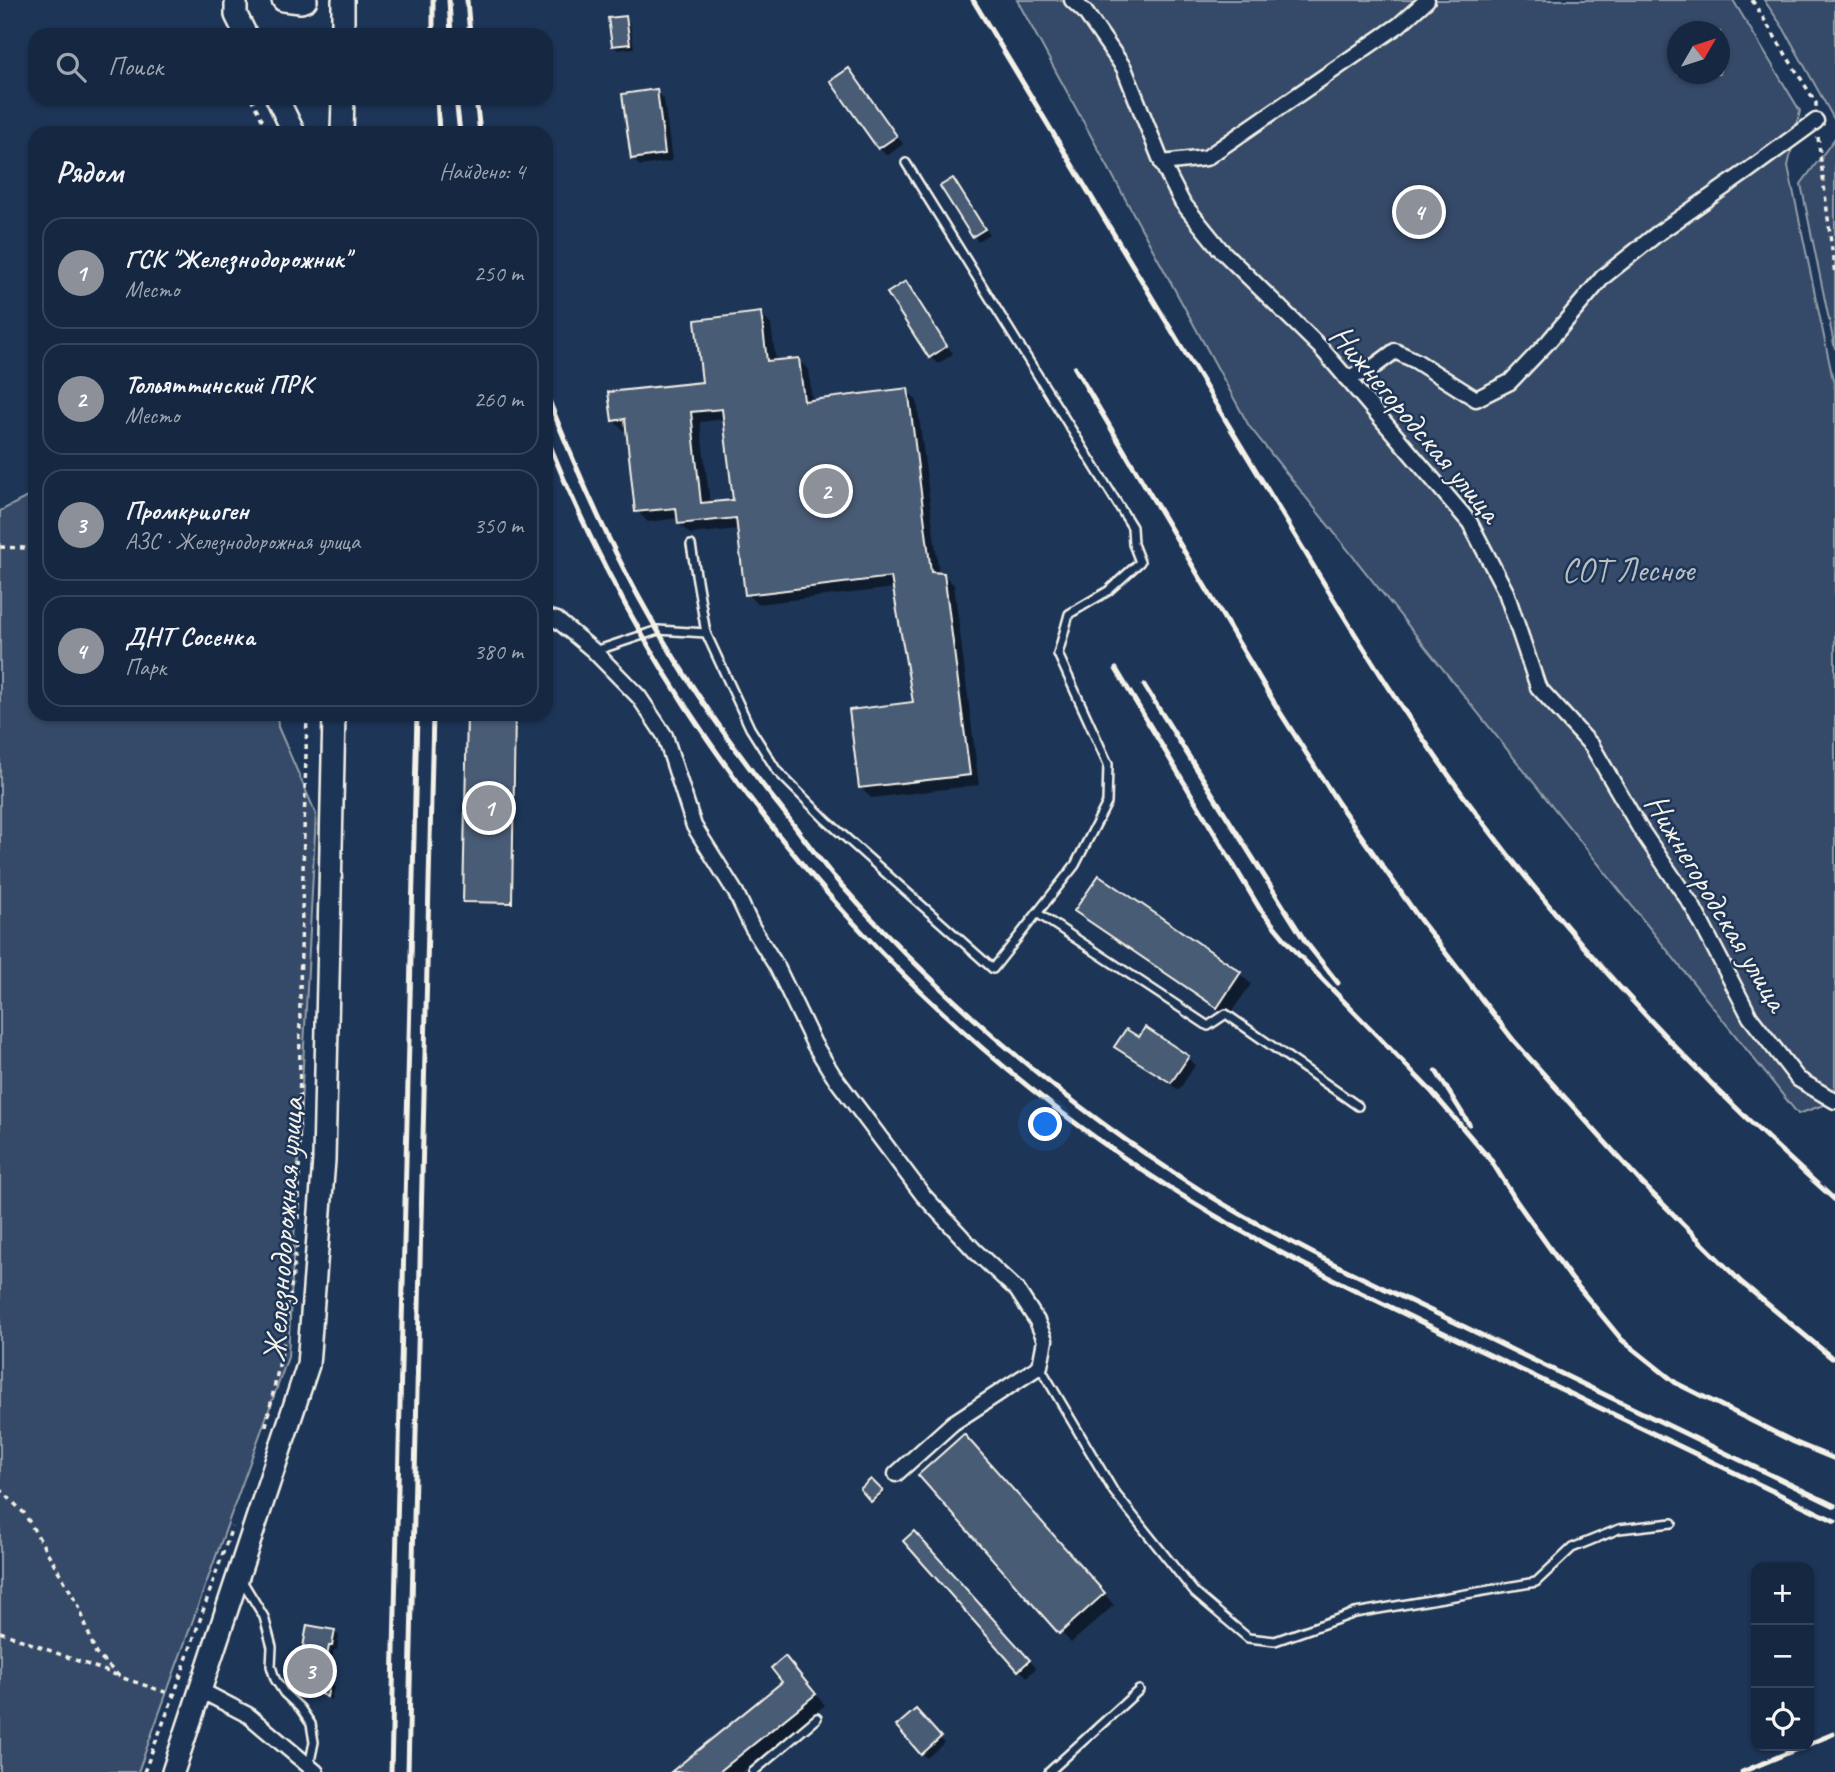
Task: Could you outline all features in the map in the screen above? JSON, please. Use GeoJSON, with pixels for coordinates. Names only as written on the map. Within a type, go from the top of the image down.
{"type":"FeatureCollection","features":[{"type":"Feature","properties":{"kind":"main road"},"geometry":{"type":"LineString","coordinates":[[236,0],[236,15],[242,28]]}},
{"type":"Feature","properties":{"kind":"main road"},"geometry":{"type":"LineString","coordinates":[[283,0],[306,0]]}},
{"type":"Feature","properties":{"kind":"main road"},"geometry":{"type":"LineString","coordinates":[[343,0],[343,28]]}},
{"type":"Feature","properties":{"kind":"main road"},"geometry":{"type":"LineString","coordinates":[[280,105],[291,126]]}},
{"type":"Feature","properties":{"kind":"main road"},"geometry":{"type":"LineString","coordinates":[[342,105],[342,126]]}},
{"type":"Feature","properties":{"kind":"main road","name":"Железнодорожная улица"},"geometry":{"type":"LineString","coordinates":[[173,1772],[309,1365],[324,1160],[334,721]]}},
{"type":"Feature","properties":{"kind":"street","name":"Нижнегородская улица"},"geometry":{"type":"LineString","coordinates":[[1072,0],[1085,12],[1124,68],[1162,163],[1182,202],[1220,249],[1321,348],[1470,523],[1506,592],[1538,687],[1592,746],[1639,827],[1693,907],[1750,1017],[1798,1079],[1835,1101]]}},
{"type":"Feature","properties":{"kind":"street"},"geometry":{"type":"LineString","coordinates":[[1162,163],[1206,158],[1399,25],[1427,0]]}},
{"type":"Feature","properties":{"kind":"street"},"geometry":{"type":"LineString","coordinates":[[1346,378],[1368,371],[1395,351],[1416,361],[1476,399],[1510,382],[1603,277],[1657,234],[1816,121]]}},
{"type":"Feature","properties":{"kind":"street"},"geometry":{"type":"LineString","coordinates":[[553,619],[594,652],[639,697],[665,736],[694,826],[736,893],[752,927],[777,967],[814,1044],[833,1075],[923,1195],[975,1251],[1017,1290],[1037,1321],[1045,1340],[1040,1366],[953,1423],[896,1474]]}},
{"type":"Feature","properties":{"kind":"street"},"geometry":{"type":"LineString","coordinates":[[200,1690],[248,1715],[313,1769]]}},
{"type":"Feature","properties":{"kind":"lane"},"geometry":{"type":"LineString","coordinates":[[691,545],[706,633],[750,728],[777,771],[826,820],[993,969],[1076,865],[1107,803],[1108,764],[1058,654],[1069,614],[1108,591],[1140,562],[1133,544],[1132,527],[906,163]]}},
{"type":"Feature","properties":{"kind":"lane"},"geometry":{"type":"LineString","coordinates":[[594,652],[658,630],[706,633]]}},
{"type":"Feature","properties":{"kind":"lane"},"geometry":{"type":"LineString","coordinates":[[1037,913],[1208,1026],[1226,1014],[1358,1106]]}},
{"type":"Feature","properties":{"kind":"lane"},"geometry":{"type":"LineString","coordinates":[[1040,1366],[1114,1492],[1195,1593],[1248,1638],[1275,1641],[1356,1613],[1536,1582],[1572,1548],[1619,1529],[1672,1523]]}},
{"type":"Feature","properties":{"kind":"lane"},"geometry":{"type":"LineString","coordinates":[[239,1575],[264,1617],[272,1647],[271,1666],[275,1679],[311,1724],[314,1742],[313,1769]]}},
{"type":"Feature","properties":{"kind":"lane"},"geometry":{"type":"LineString","coordinates":[[1049,1772],[1139,1690]]}},
{"type":"Feature","properties":{"kind":"lane"},"geometry":{"type":"LineString","coordinates":[[753,1772],[817,1718]]}},
{"type":"Feature","properties":{"kind":"path"},"geometry":{"type":"LineString","coordinates":[[255,105],[265,126]]}},
{"type":"Feature","properties":{"kind":"path"},"geometry":{"type":"LineString","coordinates":[[0,547],[28,549]]}},
{"type":"Feature","properties":{"kind":"path"},"geometry":{"type":"LineString","coordinates":[[299,1230],[300,990],[307,721]]}},
{"type":"Feature","properties":{"kind":"path"},"geometry":{"type":"LineString","coordinates":[[264,1435],[283,1347],[297,1243]]}},
{"type":"Feature","properties":{"kind":"path"},"geometry":{"type":"LineString","coordinates":[[0,1487],[24,1513],[78,1604],[96,1654],[120,1676]]}},
{"type":"Feature","properties":{"kind":"path"},"geometry":{"type":"LineString","coordinates":[[144,1772],[233,1526]]}},
{"type":"Feature","properties":{"kind":"path"},"geometry":{"type":"LineString","coordinates":[[0,1632],[174,1695]]}},
{"type":"Feature","properties":{"kind":"green space","name":"СОТ Лесное"},"geometry":{"type":"Polygon","coordinates":[[[1017,0],[1733,0],[1800,111],[1788,166],[1835,389],[1835,1101],[1798,1114],[1249,426],[1017,0]]]}},
{"type":"Feature","properties":{"kind":"green space"},"geometry":{"type":"Polygon","coordinates":[[[1764,0],[1835,0],[1835,121],[1784,29],[1764,0]]]}},
{"type":"Feature","properties":{"kind":"green space"},"geometry":{"type":"Polygon","coordinates":[[[1835,138],[1835,349],[1801,184],[1835,138]]]}},
{"type":"Feature","properties":{"kind":"green space"},"geometry":{"type":"Polygon","coordinates":[[[28,497],[28,721],[278,721],[316,814],[288,1357],[138,1772],[0,1772],[0,511],[28,497]]]}},
{"type":"Feature","properties":{"kind":"building"},"geometry":{"type":"Polygon","coordinates":[[[626,16],[630,44],[612,46],[608,18],[626,16]]]}},
{"type":"Feature","properties":{"kind":"building"},"geometry":{"type":"Polygon","coordinates":[[[849,68],[897,136],[878,149],[830,81],[849,68]]]}},
{"type":"Feature","properties":{"kind":"building"},"geometry":{"type":"Polygon","coordinates":[[[657,89],[665,154],[631,159],[622,94],[657,89]]]}},
{"type":"Feature","properties":{"kind":"building"},"geometry":{"type":"Polygon","coordinates":[[[953,178],[985,229],[972,237],[940,186],[953,178]]]}},
{"type":"Feature","properties":{"kind":"building"},"geometry":{"type":"Polygon","coordinates":[[[906,281],[947,346],[929,358],[887,293],[906,281]]]}},
{"type":"Feature","properties":{"kind":"building"},"geometry":{"type":"Polygon","coordinates":[[[761,312],[767,361],[799,358],[804,401],[908,388],[931,572],[944,573],[970,775],[859,788],[849,710],[913,702],[891,577],[745,595],[736,518],[678,524],[676,508],[635,512],[625,419],[612,421],[608,392],[702,382],[695,320],[761,312]],[[722,409],[691,412],[701,503],[733,500],[722,409]]]}},
{"type":"Feature","properties":{"kind":"building"},"geometry":{"type":"Polygon","coordinates":[[[467,721],[515,721],[512,903],[463,902],[467,721]]]}},
{"type":"Feature","properties":{"kind":"building"},"geometry":{"type":"Polygon","coordinates":[[[1099,875],[1241,972],[1217,1008],[1074,911],[1099,875]]]}},
{"type":"Feature","properties":{"kind":"building"},"geometry":{"type":"Polygon","coordinates":[[[1145,1027],[1189,1056],[1171,1083],[1114,1047],[1126,1029],[1139,1037],[1145,1027]]]}},
{"type":"Feature","properties":{"kind":"building"},"geometry":{"type":"Polygon","coordinates":[[[964,1434],[1105,1593],[1059,1634],[918,1475],[964,1434]]]}},
{"type":"Feature","properties":{"kind":"building"},"geometry":{"type":"Polygon","coordinates":[[[871,1479],[883,1491],[871,1502],[860,1489],[871,1479]]]}},
{"type":"Feature","properties":{"kind":"building"},"geometry":{"type":"Polygon","coordinates":[[[914,1531],[1030,1660],[1018,1671],[903,1541],[914,1531]]]}},
{"type":"Feature","properties":{"kind":"building"},"geometry":{"type":"Polygon","coordinates":[[[307,1625],[335,1630],[323,1677],[330,1680],[327,1697],[293,1681],[296,1664],[300,1664],[307,1625]]]}},
{"type":"Feature","properties":{"kind":"building"},"geometry":{"type":"Polygon","coordinates":[[[785,1656],[816,1694],[719,1772],[671,1772],[782,1682],[771,1668],[785,1656]]]}},
{"type":"Feature","properties":{"kind":"building"},"geometry":{"type":"Polygon","coordinates":[[[916,1709],[941,1737],[921,1755],[896,1726],[916,1709]]]}},
{"type":"Feature","properties":{"kind":"railway"},"geometry":{"type":"LineString","coordinates":[[433,0],[433,28]]}},
{"type":"Feature","properties":{"kind":"railway"},"geometry":{"type":"LineString","coordinates":[[449,0],[451,28]]}},
{"type":"Feature","properties":{"kind":"railway"},"geometry":{"type":"LineString","coordinates":[[467,0],[469,28]]}},
{"type":"Feature","properties":{"kind":"railway"},"geometry":{"type":"LineString","coordinates":[[973,0],[1340,610],[1389,688],[1483,823],[1576,937],[1675,1047],[1835,1200]]}},
{"type":"Feature","properties":{"kind":"railway"},"geometry":{"type":"LineString","coordinates":[[437,105],[439,126]]}},
{"type":"Feature","properties":{"kind":"railway"},"geometry":{"type":"LineString","coordinates":[[457,105],[459,126]]}},
{"type":"Feature","properties":{"kind":"railway"},"geometry":{"type":"LineString","coordinates":[[477,105],[479,126]]}},
{"type":"Feature","properties":{"kind":"railway"},"geometry":{"type":"LineString","coordinates":[[1075,368],[1278,709],[1338,803],[1421,921],[1514,1041],[1641,1182],[1741,1282],[1832,1358]]}},
{"type":"Feature","properties":{"kind":"railway"},"geometry":{"type":"LineString","coordinates":[[553,410],[583,483],[625,571],[677,663],[716,722],[834,877],[917,965],[1007,1047],[1054,1086],[1151,1158],[1267,1229],[1835,1506]]}},
{"type":"Feature","properties":{"kind":"railway"},"geometry":{"type":"LineString","coordinates":[[553,452],[598,552],[660,664],[730,771],[808,872],[895,966],[988,1053],[1088,1132],[1227,1223],[1362,1294],[1835,1521]]}},
{"type":"Feature","properties":{"kind":"railway"},"geometry":{"type":"LineString","coordinates":[[1116,669],[1260,909],[1294,950],[1432,1092],[1492,1162]]}},
{"type":"Feature","properties":{"kind":"railway"},"geometry":{"type":"LineString","coordinates":[[1144,685],[1305,941],[1338,983]]}},
{"type":"Feature","properties":{"kind":"railway"},"geometry":{"type":"LineString","coordinates":[[391,1772],[417,721]]}},
{"type":"Feature","properties":{"kind":"railway"},"geometry":{"type":"LineString","coordinates":[[408,1772],[433,721]]}},
{"type":"Feature","properties":{"kind":"railway"},"geometry":{"type":"LineString","coordinates":[[1436,1071],[1469,1124]]}},
{"type":"Feature","properties":{"kind":"railway"},"geometry":{"type":"LineString","coordinates":[[1487,1154],[1571,1278],[1622,1340],[1676,1383],[1794,1442],[1835,1459]]}},
{"type":"Feature","properties":{"kind":"railway"},"geometry":{"type":"LineString","coordinates":[[1814,1742],[1833,1734]]}},
{"type":"Feature","properties":{"kind":"railway"},"geometry":{"type":"LineString","coordinates":[[1742,1772],[1792,1751]]}},
{"type":"Feature","properties":{"kind":"place","name":"ДНТ Сосенка"},"geometry":{"type":"Point","coordinates":[1419,212]}},
{"type":"Feature","properties":{"kind":"place","name":"Тольяттинский ПРК"},"geometry":{"type":"Point","coordinates":[826,491]}},
{"type":"Feature","properties":{"kind":"place","name":"ГСК \"Железнодорожник\""},"geometry":{"type":"Point","coordinates":[489,808]}},
{"type":"Feature","properties":{"kind":"place","name":"Промкриоген"},"geometry":{"type":"Point","coordinates":[310,1671]}}]}
